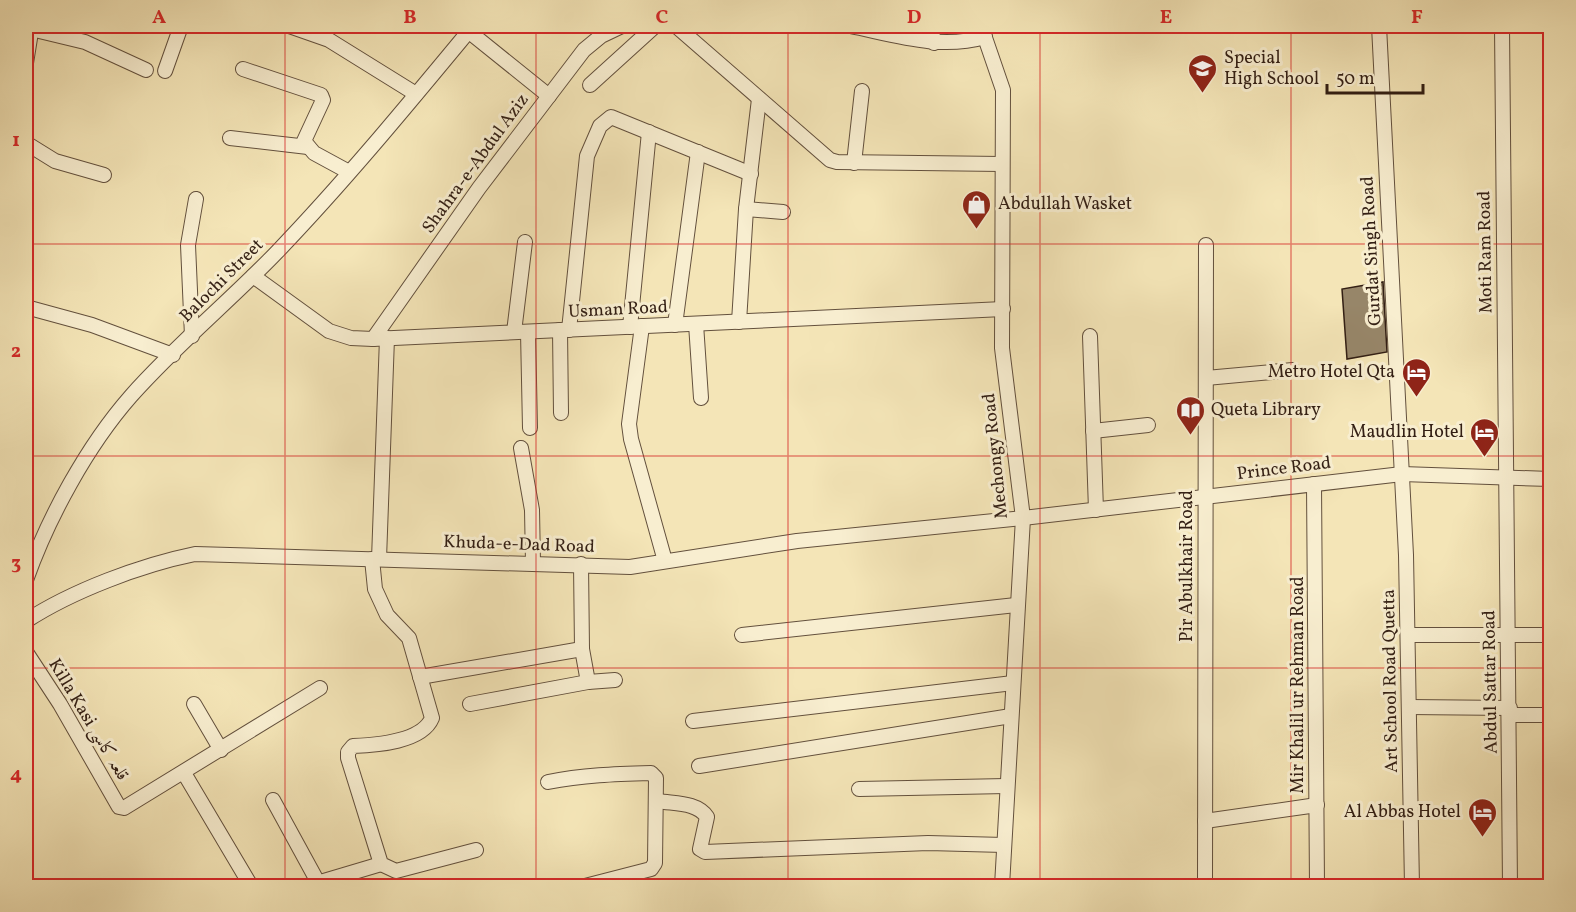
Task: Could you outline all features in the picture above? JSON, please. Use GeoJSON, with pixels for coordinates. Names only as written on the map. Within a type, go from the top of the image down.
{"type":"FeatureCollection","features":[{"type":"Feature","properties":{"kind":"street"},"geometry":{"type":"LineString","coordinates":[[165,71],[181,26]]}},
{"type":"Feature","properties":{"kind":"street"},"geometry":{"type":"LineString","coordinates":[[289,26],[329,40],[416,94]]}},
{"type":"Feature","properties":{"kind":"street","name":"Shahra-e-Abdul Aziz"},"geometry":{"type":"LineString","coordinates":[[380,339],[479,188],[584,50],[601,36],[622,26]]}},
{"type":"Feature","properties":{"kind":"street"},"geometry":{"type":"LineString","coordinates":[[590,86],[655,26]]}},
{"type":"Feature","properties":{"kind":"street"},"geometry":{"type":"LineString","coordinates":[[676,26],[830,160],[854,163],[1002,164]]}},
{"type":"Feature","properties":{"kind":"street"},"geometry":{"type":"LineString","coordinates":[[850,26],[934,43],[956,44],[983,32]]}},
{"type":"Feature","properties":{"kind":"street"},"geometry":{"type":"LineString","coordinates":[[931,26],[934,43]]}},
{"type":"Feature","properties":{"kind":"street","name":"Gurdat Singh Road"},"geometry":{"type":"LineString","coordinates":[[1378,26],[1401,474]]}},
{"type":"Feature","properties":{"kind":"street","name":"Moti Ram Road"},"geometry":{"type":"LineString","coordinates":[[1502,26],[1506,477]]}},
{"type":"Feature","properties":{"kind":"street"},"geometry":{"type":"LineString","coordinates":[[26,63],[32,27],[86,42],[146,70]]}},
{"type":"Feature","properties":{"kind":"street"},"geometry":{"type":"LineString","coordinates":[[468,27],[549,96]]}},
{"type":"Feature","properties":{"kind":"street","name":"Balochi Street"},"geometry":{"type":"LineString","coordinates":[[26,580],[38,544],[91,450],[131,397],[253,276],[350,172],[416,94],[468,27]]}},
{"type":"Feature","properties":{"kind":"street","name":"Mechongy Road"},"geometry":{"type":"LineString","coordinates":[[983,32],[1003,90],[1005,380],[1023,518],[1016,605],[1002,886]]}},
{"type":"Feature","properties":{"kind":"street"},"geometry":{"type":"LineString","coordinates":[[243,69],[321,95],[323,100],[304,141],[308,147]]}},
{"type":"Feature","properties":{"kind":"street"},"geometry":{"type":"LineString","coordinates":[[854,163],[862,91]]}},
{"type":"Feature","properties":{"kind":"street"},"geometry":{"type":"LineString","coordinates":[[739,322],[746,208],[759,99]]}},
{"type":"Feature","properties":{"kind":"street"},"geometry":{"type":"LineString","coordinates":[[561,413],[565,330],[587,156],[600,126],[611,117],[751,174]]}},
{"type":"Feature","properties":{"kind":"street"},"geometry":{"type":"LineString","coordinates":[[649,132],[629,424],[634,458],[665,561]]}},
{"type":"Feature","properties":{"kind":"street"},"geometry":{"type":"LineString","coordinates":[[230,138],[308,147],[350,172]]}},
{"type":"Feature","properties":{"kind":"street"},"geometry":{"type":"LineString","coordinates":[[26,143],[55,161],[104,175]]}},
{"type":"Feature","properties":{"kind":"street"},"geometry":{"type":"LineString","coordinates":[[675,325],[698,152]]}},
{"type":"Feature","properties":{"kind":"street"},"geometry":{"type":"LineString","coordinates":[[192,336],[188,245],[196,199]]}},
{"type":"Feature","properties":{"kind":"street"},"geometry":{"type":"LineString","coordinates":[[746,208],[783,212]]}},
{"type":"Feature","properties":{"kind":"street"},"geometry":{"type":"LineString","coordinates":[[525,242],[521,332],[530,428]]}},
{"type":"Feature","properties":{"kind":"street","name":"Pir Abulkhair Road"},"geometry":{"type":"LineString","coordinates":[[1205,886],[1206,245]]}},
{"type":"Feature","properties":{"kind":"street","name":"Usman Road"},"geometry":{"type":"LineString","coordinates":[[253,276],[329,331],[351,338],[380,339],[1003,309]]}},
{"type":"Feature","properties":{"kind":"street"},"geometry":{"type":"LineString","coordinates":[[26,307],[92,325],[173,355]]}},
{"type":"Feature","properties":{"kind":"street"},"geometry":{"type":"LineString","coordinates":[[696,324],[701,398]]}},
{"type":"Feature","properties":{"kind":"street"},"geometry":{"type":"LineString","coordinates":[[1090,336],[1096,510]]}},
{"type":"Feature","properties":{"kind":"street"},"geometry":{"type":"LineString","coordinates":[[380,339],[375,589],[387,615],[409,638],[432,718],[419,733],[371,745],[353,746],[348,752],[348,759],[381,864]]}},
{"type":"Feature","properties":{"kind":"street"},"geometry":{"type":"LineString","coordinates":[[1206,378],[1293,370]]}},
{"type":"Feature","properties":{"kind":"street"},"geometry":{"type":"LineString","coordinates":[[1093,431],[1148,425]]}},
{"type":"Feature","properties":{"kind":"street"},"geometry":{"type":"LineString","coordinates":[[521,448],[532,510],[533,563]]}},
{"type":"Feature","properties":{"kind":"street","name":"Prince Road"},"geometry":{"type":"LineString","coordinates":[[1023,518],[1401,474],[1551,479]]}},
{"type":"Feature","properties":{"kind":"street","name":"Art School Road Quetta"},"geometry":{"type":"LineString","coordinates":[[1401,474],[1408,635],[1412,886]]}},
{"type":"Feature","properties":{"kind":"street","name":"Abdul Sattar Road"},"geometry":{"type":"LineString","coordinates":[[1506,477],[1510,886]]}},
{"type":"Feature","properties":{"kind":"street","name":"Mir Khalil ur Rehman Road"},"geometry":{"type":"LineString","coordinates":[[1314,484],[1317,886]]}},
{"type":"Feature","properties":{"kind":"street","name":"Khuda-e-Dad Road"},"geometry":{"type":"LineString","coordinates":[[26,621],[44,609],[152,562],[195,554],[630,567],[797,540],[1023,518]]}},
{"type":"Feature","properties":{"kind":"street"},"geometry":{"type":"LineString","coordinates":[[581,564],[582,649],[588,682]]}},
{"type":"Feature","properties":{"kind":"street"},"geometry":{"type":"LineString","coordinates":[[742,635],[1016,605]]}},
{"type":"Feature","properties":{"kind":"street"},"geometry":{"type":"LineString","coordinates":[[1408,635],[1551,634]]}},
{"type":"Feature","properties":{"kind":"street"},"geometry":{"type":"LineString","coordinates":[[420,677],[582,649]]}},
{"type":"Feature","properties":{"kind":"street","name":"Killa Kasi قلعہ کاسی"},"geometry":{"type":"LineString","coordinates":[[26,652],[60,704],[119,807],[128,808],[184,773]]}},
{"type":"Feature","properties":{"kind":"street"},"geometry":{"type":"LineString","coordinates":[[470,704],[588,682],[615,680]]}},
{"type":"Feature","properties":{"kind":"street"},"geometry":{"type":"LineString","coordinates":[[693,721],[1013,683]]}},
{"type":"Feature","properties":{"kind":"street"},"geometry":{"type":"LineString","coordinates":[[251,886],[184,773],[320,688]]}},
{"type":"Feature","properties":{"kind":"street"},"geometry":{"type":"LineString","coordinates":[[194,704],[221,750]]}},
{"type":"Feature","properties":{"kind":"street"},"geometry":{"type":"LineString","coordinates":[[1409,707],[1551,715]]}},
{"type":"Feature","properties":{"kind":"street"},"geometry":{"type":"LineString","coordinates":[[699,766],[1011,716]]}},
{"type":"Feature","properties":{"kind":"street"},"geometry":{"type":"LineString","coordinates":[[548,782],[579,776],[651,773],[656,778],[658,801],[655,863],[651,869],[585,886]]}},
{"type":"Feature","properties":{"kind":"street"},"geometry":{"type":"LineString","coordinates":[[859,789],[1006,786]]}},
{"type":"Feature","properties":{"kind":"street"},"geometry":{"type":"LineString","coordinates":[[273,800],[315,885],[381,864],[396,871],[476,850]]}},
{"type":"Feature","properties":{"kind":"street"},"geometry":{"type":"LineString","coordinates":[[658,801],[702,810],[707,817],[699,849],[705,852],[928,843],[1004,845]]}},
{"type":"Feature","properties":{"kind":"street"},"geometry":{"type":"LineString","coordinates":[[1205,820],[1317,805]]}},
{"type":"Feature","properties":{"kind":"building"},"geometry":{"type":"Polygon","coordinates":[[[1383,282],[1387,352],[1347,359],[1342,289],[1383,282]]]}},
{"type":"Feature","properties":{"kind":"place","name":"Special High School"},"geometry":{"type":"Point","coordinates":[1203,94]}},
{"type":"Feature","properties":{"kind":"place","name":"Abdullah Wasket"},"geometry":{"type":"Point","coordinates":[977,230]}},
{"type":"Feature","properties":{"kind":"place","name":"Metro Hotel Qta"},"geometry":{"type":"Point","coordinates":[1416,398]}},
{"type":"Feature","properties":{"kind":"place","name":"Queta Library"},"geometry":{"type":"Point","coordinates":[1190,436]}},
{"type":"Feature","properties":{"kind":"place","name":"Maudlin Hotel"},"geometry":{"type":"Point","coordinates":[1485,458]}},
{"type":"Feature","properties":{"kind":"place","name":"Al Abbas Hotel"},"geometry":{"type":"Point","coordinates":[1482,838]}}]}
